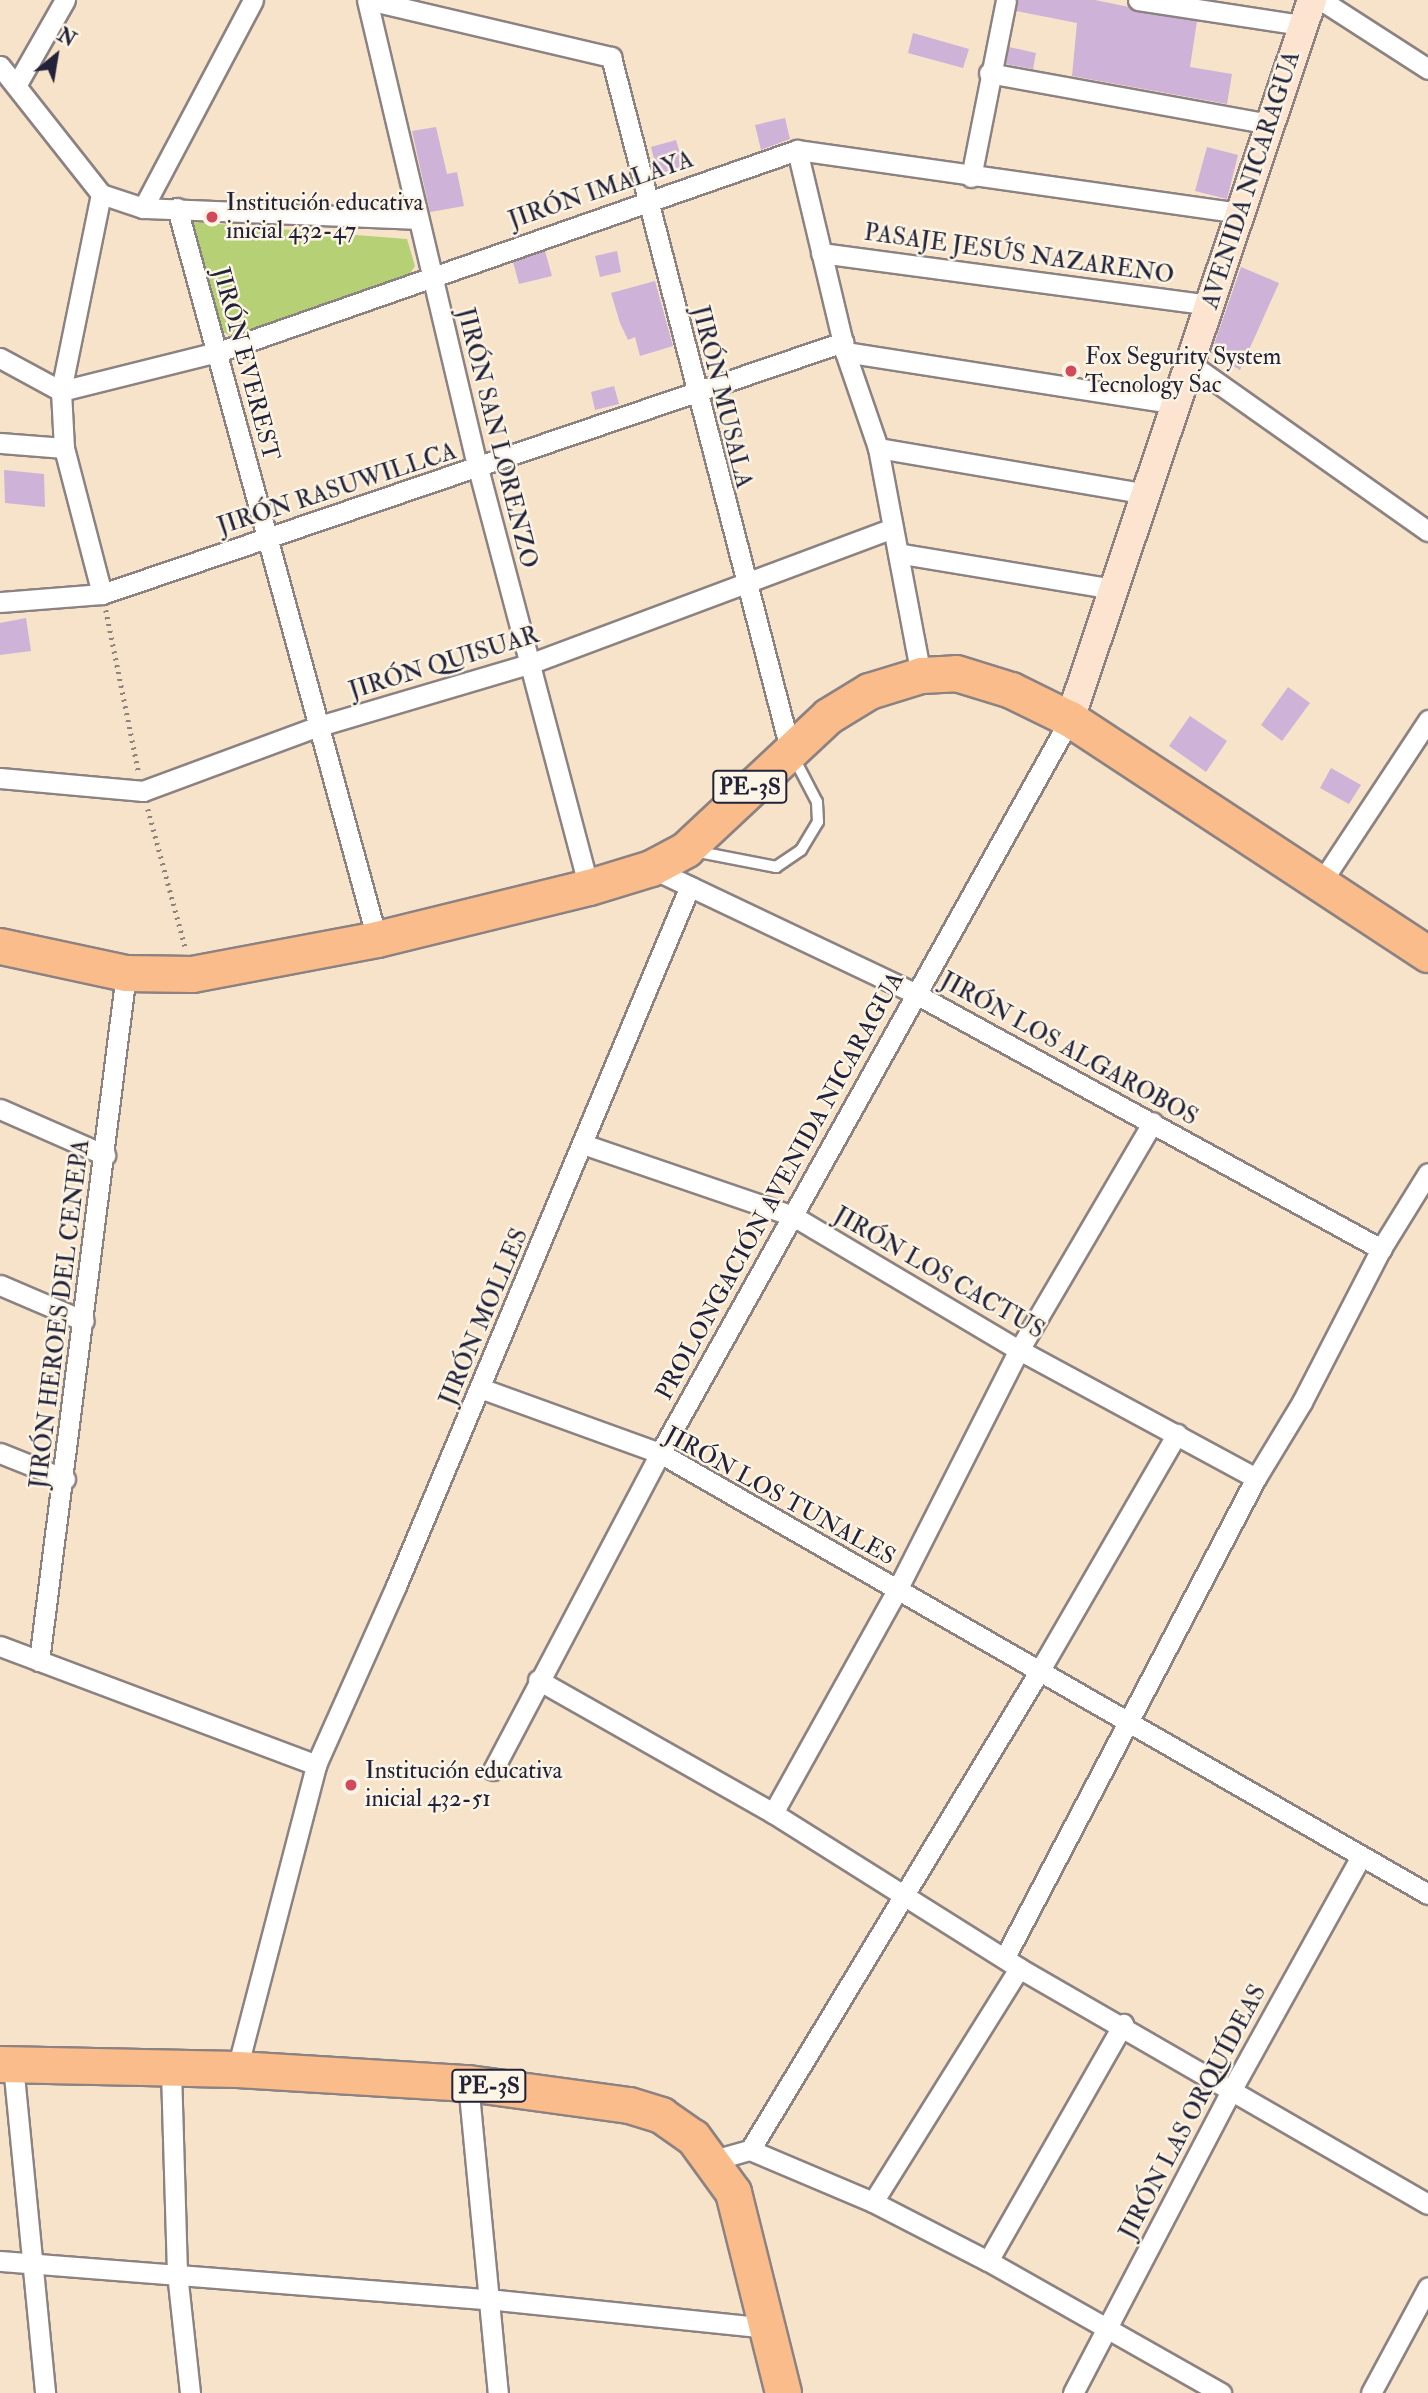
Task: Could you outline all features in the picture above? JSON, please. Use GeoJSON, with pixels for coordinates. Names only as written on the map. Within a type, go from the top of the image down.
{"type":"FeatureCollection","features":[{"type":"Feature","properties":{"kind":"highway","name":"PE-3S"},"geometry":{"type":"LineString","coordinates":[[0,946],[126,973],[192,974],[377,939],[589,887],[651,868],[686,849],[828,716],[869,691],[921,675],[956,673],[1011,690],[1070,719],[1322,881],[1428,954]]}},
{"type":"Feature","properties":{"kind":"highway","name":"PE-3S"},"geometry":{"type":"LineString","coordinates":[[6,2065],[171,2071],[237,2069],[468,2083],[650,2111],[693,2137],[714,2160],[733,2192],[769,2328],[783,2393]]}},
{"type":"Feature","properties":{"kind":"street"},"geometry":{"type":"LineString","coordinates":[[17,83],[65,0]]}},
{"type":"Feature","properties":{"kind":"street"},"geometry":{"type":"LineString","coordinates":[[143,208],[253,0]]}},
{"type":"Feature","properties":{"kind":"street","name":"JIRÓN MUSALA"},"geometry":{"type":"LineString","coordinates":[[367,0],[611,57],[744,584],[790,749]]}},
{"type":"Feature","properties":{"kind":"street","name":"JIRÓN SAN LORENZO"},"geometry":{"type":"LineString","coordinates":[[367,0],[430,275],[478,468],[589,887]]}},
{"type":"Feature","properties":{"kind":"street"},"geometry":{"type":"LineString","coordinates":[[971,177],[989,73],[1006,0]]}},
{"type":"Feature","properties":{"kind":"street"},"geometry":{"type":"LineString","coordinates":[[1138,0],[1307,13]]}},
{"type":"Feature","properties":{"kind":"street"},"geometry":{"type":"LineString","coordinates":[[1321,0],[1428,69]]}},
{"type":"Feature","properties":{"kind":"street","name":"AVENIDA NICARAGUA"},"geometry":{"type":"LineString","coordinates":[[1070,719],[1178,404],[1307,13]]}},
{"type":"Feature","properties":{"kind":"street"},"geometry":{"type":"LineString","coordinates":[[0,66],[17,83],[102,194],[143,208],[417,219]]}},
{"type":"Feature","properties":{"kind":"street"},"geometry":{"type":"LineString","coordinates":[[989,73],[1271,124]]}},
{"type":"Feature","properties":{"kind":"street"},"geometry":{"type":"LineString","coordinates":[[797,150],[844,347],[878,447],[892,528],[902,554],[921,675]]}},
{"type":"Feature","properties":{"kind":"street","name":"JIRÓN IMALAYA"},"geometry":{"type":"LineString","coordinates":[[61,391],[218,352],[430,275],[797,150],[971,177],[1241,213]]}},
{"type":"Feature","properties":{"kind":"street"},"geometry":{"type":"LineString","coordinates":[[102,194],[61,391],[64,449],[103,594]]}},
{"type":"Feature","properties":{"kind":"street","name":"JIRÓN EVEREST"},"geometry":{"type":"LineString","coordinates":[[177,208],[218,352],[316,727],[377,939]]}},
{"type":"Feature","properties":{"kind":"street","name":"PASAJE JESÚS NAZARENO"},"geometry":{"type":"LineString","coordinates":[[821,253],[1210,304]]}},
{"type":"Feature","properties":{"kind":"street"},"geometry":{"type":"LineString","coordinates":[[844,347],[1178,404]]}},
{"type":"Feature","properties":{"kind":"street","name":"JIRÓN RASUWILLCA"},"geometry":{"type":"LineString","coordinates":[[0,602],[103,594],[696,393],[844,347]]}},
{"type":"Feature","properties":{"kind":"street"},"geometry":{"type":"LineString","coordinates":[[0,358],[61,391]]}},
{"type":"Feature","properties":{"kind":"street"},"geometry":{"type":"LineString","coordinates":[[1191,364],[1428,531]]}},
{"type":"Feature","properties":{"kind":"street"},"geometry":{"type":"LineString","coordinates":[[0,443],[64,449]]}},
{"type":"Feature","properties":{"kind":"street"},"geometry":{"type":"LineString","coordinates":[[878,447],[1146,494]]}},
{"type":"Feature","properties":{"kind":"street","name":"JIRÓN QUISUAR"},"geometry":{"type":"LineString","coordinates":[[0,778],[143,791],[316,727],[529,664],[892,528]]}},
{"type":"Feature","properties":{"kind":"street"},"geometry":{"type":"LineString","coordinates":[[902,554],[1114,589]]}},
{"type":"Feature","properties":{"kind":"street","name":"PROLONGACIÓN AVENIDA NICARAGUA"},"geometry":{"type":"LineString","coordinates":[[493,1770],[538,1680],[660,1453],[914,993],[1070,719]]}},
{"type":"Feature","properties":{"kind":"street"},"geometry":{"type":"LineString","coordinates":[[1322,881],[1428,720]]}},
{"type":"Feature","properties":{"kind":"street","name":"JIRÓN LOS ALGAROBOS"},"geometry":{"type":"LineString","coordinates":[[651,868],[914,993],[1381,1249]]}},
{"type":"Feature","properties":{"kind":"street","name":"JIRÓN MOLLES"},"geometry":{"type":"LineString","coordinates":[[237,2069],[316,1765],[480,1388],[690,886]]}},
{"type":"Feature","properties":{"kind":"street","name":"JIRÓN HEROES DEL CENEPA"},"geometry":{"type":"LineString","coordinates":[[39,1661],[65,1479],[126,973]]}},
{"type":"Feature","properties":{"kind":"street"},"geometry":{"type":"LineString","coordinates":[[0,1109],[105,1155]]}},
{"type":"Feature","properties":{"kind":"street"},"geometry":{"type":"LineString","coordinates":[[773,1813],[898,1590],[1019,1350],[1153,1122]]}},
{"type":"Feature","properties":{"kind":"street","name":"JIRÓN LOS CACTUS"},"geometry":{"type":"LineString","coordinates":[[583,1144],[793,1216],[1019,1350],[1256,1478]]}},
{"type":"Feature","properties":{"kind":"street"},"geometry":{"type":"LineString","coordinates":[[873,2202],[1012,1962],[1130,1721],[1256,1478],[1302,1402],[1381,1249],[1428,1173]]}},
{"type":"Feature","properties":{"kind":"street"},"geometry":{"type":"LineString","coordinates":[[0,1285],[84,1321]]}},
{"type":"Feature","properties":{"kind":"street","name":"JIRÓN LOS TUNALES"},"geometry":{"type":"LineString","coordinates":[[480,1388],[660,1453],[1428,1894]]}},
{"type":"Feature","properties":{"kind":"street"},"geometry":{"type":"LineString","coordinates":[[750,2150],[1040,1670],[1177,1434]]}},
{"type":"Feature","properties":{"kind":"street"},"geometry":{"type":"LineString","coordinates":[[0,1453],[65,1479]]}},
{"type":"Feature","properties":{"kind":"street"},"geometry":{"type":"LineString","coordinates":[[0,1646],[316,1765]]}},
{"type":"Feature","properties":{"kind":"street"},"geometry":{"type":"LineString","coordinates":[[538,1680],[773,1813],[903,1897],[1428,2204]]}},
{"type":"Feature","properties":{"kind":"street","name":"JIRÓN LAS ORQUÍDEAS"},"geometry":{"type":"LineString","coordinates":[[1073,2393],[1232,2089],[1360,1856]]}},
{"type":"Feature","properties":{"kind":"street"},"geometry":{"type":"LineString","coordinates":[[988,2261],[1123,2024]]}},
{"type":"Feature","properties":{"kind":"street"},"geometry":{"type":"LineString","coordinates":[[6,2065],[34,2264],[45,2393]]}},
{"type":"Feature","properties":{"kind":"street"},"geometry":{"type":"LineString","coordinates":[[171,2071],[177,2273],[190,2393]]}},
{"type":"Feature","properties":{"kind":"street"},"geometry":{"type":"LineString","coordinates":[[468,2083],[498,2393]]}},
{"type":"Feature","properties":{"kind":"street"},"geometry":{"type":"LineString","coordinates":[[714,2160],[750,2150],[873,2202],[988,2261],[1221,2393]]}},
{"type":"Feature","properties":{"kind":"street"},"geometry":{"type":"LineString","coordinates":[[0,2261],[487,2299],[769,2328]]}},
{"type":"Feature","properties":{"kind":"street"},"geometry":{"type":"LineString","coordinates":[[1371,2393],[1428,2287]]}},
{"type":"Feature","properties":{"kind":"lane"},"geometry":{"type":"LineString","coordinates":[[686,849],[776,867],[801,850],[818,822],[817,802],[790,749]]}},
{"type":"Feature","properties":{"kind":"green space"},"geometry":{"type":"Polygon","coordinates":[[[192,222],[407,239],[415,266],[407,278],[231,336],[220,331],[192,222]]]}},
{"type":"Feature","properties":{"kind":"building"},"geometry":{"type":"Polygon","coordinates":[[[1018,0],[1095,0],[1197,21],[1190,67],[1232,74],[1227,104],[1072,76],[1077,23],[1016,11],[1018,0]]]}},
{"type":"Feature","properties":{"kind":"building"},"geometry":{"type":"Polygon","coordinates":[[[913,33],[969,49],[963,68],[908,53],[913,33]]]}},
{"type":"Feature","properties":{"kind":"building"},"geometry":{"type":"Polygon","coordinates":[[[1009,47],[1036,53],[1033,69],[1006,64],[1009,47]]]}},
{"type":"Feature","properties":{"kind":"building"},"geometry":{"type":"Polygon","coordinates":[[[785,118],[790,139],[761,150],[755,125],[785,118]]]}},
{"type":"Feature","properties":{"kind":"building"},"geometry":{"type":"Polygon","coordinates":[[[436,127],[447,174],[457,172],[464,206],[430,212],[412,131],[436,127]]]}},
{"type":"Feature","properties":{"kind":"building"},"geometry":{"type":"Polygon","coordinates":[[[676,140],[684,167],[658,174],[651,147],[676,140]]]}},
{"type":"Feature","properties":{"kind":"building"},"geometry":{"type":"Polygon","coordinates":[[[1207,147],[1238,155],[1227,199],[1195,191],[1207,147]]]}},
{"type":"Feature","properties":{"kind":"building"},"geometry":{"type":"Polygon","coordinates":[[[545,251],[552,276],[519,284],[513,262],[545,251]]]}},
{"type":"Feature","properties":{"kind":"building"},"geometry":{"type":"Polygon","coordinates":[[[617,251],[621,272],[600,277],[595,256],[617,251]]]}},
{"type":"Feature","properties":{"kind":"building"},"geometry":{"type":"Polygon","coordinates":[[[1241,267],[1279,283],[1240,370],[1211,353],[1241,267]]]}},
{"type":"Feature","properties":{"kind":"building"},"geometry":{"type":"Polygon","coordinates":[[[655,281],[673,346],[640,356],[635,337],[628,340],[620,323],[611,293],[655,281]]]}},
{"type":"Feature","properties":{"kind":"building"},"geometry":{"type":"Polygon","coordinates":[[[614,386],[619,404],[595,410],[591,392],[614,386]]]}},
{"type":"Feature","properties":{"kind":"building"},"geometry":{"type":"Polygon","coordinates":[[[4,470],[44,474],[45,507],[5,503],[4,470]]]}},
{"type":"Feature","properties":{"kind":"building"},"geometry":{"type":"Polygon","coordinates":[[[26,618],[31,651],[0,655],[0,623],[26,618]]]}},
{"type":"Feature","properties":{"kind":"building"},"geometry":{"type":"Polygon","coordinates":[[[1288,687],[1310,703],[1282,741],[1261,725],[1288,687]]]}},
{"type":"Feature","properties":{"kind":"building"},"geometry":{"type":"Polygon","coordinates":[[[1190,716],[1227,741],[1206,772],[1169,746],[1190,716]]]}},
{"type":"Feature","properties":{"kind":"building"},"geometry":{"type":"Polygon","coordinates":[[[1331,768],[1361,785],[1349,804],[1320,788],[1331,768]]]}},
{"type":"Feature","properties":{"kind":"place","name":"Institución educativa inicial 432-47"},"geometry":{"type":"Point","coordinates":[212,217]}},
{"type":"Feature","properties":{"kind":"place","name":"Fox Segurity System Tecnology Sac"},"geometry":{"type":"Point","coordinates":[1071,371]}},
{"type":"Feature","properties":{"kind":"place","name":"Institución educativa inicial 432-51"},"geometry":{"type":"Point","coordinates":[351,1785]}}]}
